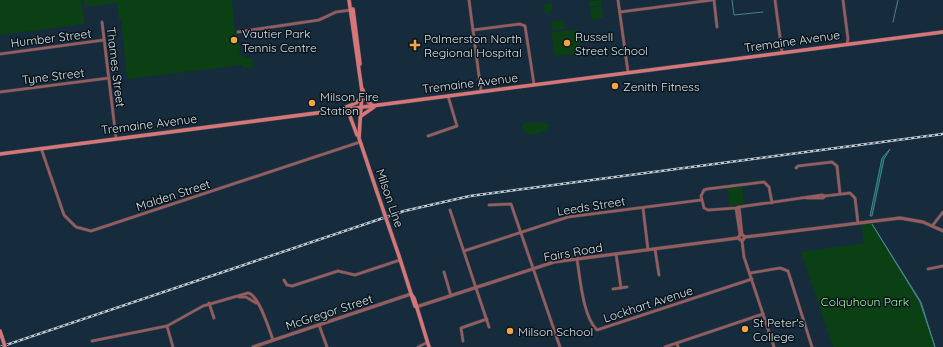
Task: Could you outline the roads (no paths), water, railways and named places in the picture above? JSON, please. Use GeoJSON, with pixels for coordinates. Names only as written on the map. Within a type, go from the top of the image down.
{"type":"FeatureCollection","features":[{"type":"Feature","properties":{"kind":"main road","name":"Milson Line"},"geometry":{"type":"LineString","coordinates":[[350,0],[361,73],[360,78],[362,97],[358,138],[411,294],[413,304],[416,307]]}},
{"type":"Feature","properties":{"kind":"main road","name":"Tremaine Avenue"},"geometry":{"type":"LineString","coordinates":[[0,154],[943,32]]}},
{"type":"Feature","properties":{"kind":"main road"},"geometry":{"type":"LineString","coordinates":[[361,86],[367,101],[372,105],[376,105]]}},
{"type":"Feature","properties":{"kind":"main road"},"geometry":{"type":"LineString","coordinates":[[341,109],[356,103],[362,97]]}},
{"type":"Feature","properties":{"kind":"main road"},"geometry":{"type":"LineString","coordinates":[[359,120],[367,110],[384,104]]}},
{"type":"Feature","properties":{"kind":"main road"},"geometry":{"type":"LineString","coordinates":[[341,109],[348,111],[358,138]]}},
{"type":"Feature","properties":{"kind":"main road","name":"Milson Line"},"geometry":{"type":"LineString","coordinates":[[411,294],[414,298],[429,347]]}},
{"type":"Feature","properties":{"kind":"main road"},"geometry":{"type":"LineString","coordinates":[[0,331],[5,347]]}},
{"type":"Feature","properties":{"kind":"street"},"geometry":{"type":"LineString","coordinates":[[469,0],[481,91]]}},
{"type":"Feature","properties":{"kind":"street"},"geometry":{"type":"LineString","coordinates":[[618,0],[628,72]]}},
{"type":"Feature","properties":{"kind":"street"},"geometry":{"type":"LineString","coordinates":[[620,12],[713,0],[717,27]]}},
{"type":"Feature","properties":{"kind":"street"},"geometry":{"type":"LineString","coordinates":[[775,0],[782,52]]}},
{"type":"Feature","properties":{"kind":"street"},"geometry":{"type":"LineString","coordinates":[[843,0],[848,37],[847,44]]}},
{"type":"Feature","properties":{"kind":"street"},"geometry":{"type":"LineString","coordinates":[[238,32],[319,20],[336,12],[352,10]]}},
{"type":"Feature","properties":{"kind":"street","name":"Thames Street"},"geometry":{"type":"LineString","coordinates":[[102,22],[116,138]]}},
{"type":"Feature","properties":{"kind":"street"},"geometry":{"type":"LineString","coordinates":[[473,30],[520,24],[525,26],[534,84]]}},
{"type":"Feature","properties":{"kind":"street","name":"Humber Street"},"geometry":{"type":"LineString","coordinates":[[0,54],[104,40]]}},
{"type":"Feature","properties":{"kind":"street","name":"Tyne Street"},"geometry":{"type":"LineString","coordinates":[[0,92],[109,78]]}},
{"type":"Feature","properties":{"kind":"street"},"geometry":{"type":"LineString","coordinates":[[428,136],[457,126],[448,96]]}},
{"type":"Feature","properties":{"kind":"street","name":"Malden Street"},"geometry":{"type":"LineString","coordinates":[[41,148],[64,215],[76,227],[91,232],[360,142]]}},
{"type":"Feature","properties":{"kind":"street"},"geometry":{"type":"LineString","coordinates":[[796,168],[798,166],[832,162],[837,166],[840,194]]}},
{"type":"Feature","properties":{"kind":"street"},"geometry":{"type":"LineString","coordinates":[[772,203],[769,187],[764,182],[707,189],[703,192],[702,200],[704,208],[708,210],[738,208],[807,198],[822,194],[825,196],[850,194],[855,198],[858,223]]}},
{"type":"Feature","properties":{"kind":"street","name":"Leeds Street"},"geometry":{"type":"LineString","coordinates":[[464,251],[568,217],[702,200]]}},
{"type":"Feature","properties":{"kind":"street"},"geometry":{"type":"LineString","coordinates":[[489,205],[510,203],[560,347]]}},
{"type":"Feature","properties":{"kind":"street"},"geometry":{"type":"LineString","coordinates":[[642,208],[648,250]]}},
{"type":"Feature","properties":{"kind":"street"},"geometry":{"type":"LineString","coordinates":[[738,208],[744,257],[774,347]]}},
{"type":"Feature","properties":{"kind":"street"},"geometry":{"type":"LineString","coordinates":[[450,210],[477,287],[489,327]]}},
{"type":"Feature","properties":{"kind":"street"},"geometry":{"type":"LineString","coordinates":[[932,225],[943,212]]}},
{"type":"Feature","properties":{"kind":"street"},"geometry":{"type":"LineString","coordinates":[[742,241],[738,238],[742,235],[900,218],[916,220],[932,225],[943,232]]}},
{"type":"Feature","properties":{"kind":"street","name":"Fairs Road"},"geometry":{"type":"LineString","coordinates":[[416,307],[554,262],[738,238]]}},
{"type":"Feature","properties":{"kind":"street"},"geometry":{"type":"LineString","coordinates":[[654,249],[659,275]]}},
{"type":"Feature","properties":{"kind":"street"},"geometry":{"type":"LineString","coordinates":[[616,254],[621,288]]}},
{"type":"Feature","properties":{"kind":"street"},"geometry":{"type":"LineString","coordinates":[[284,280],[287,285],[292,286],[338,271],[355,275],[399,258]]}},
{"type":"Feature","properties":{"kind":"street","name":"Lockhart Avenue"},"geometry":{"type":"LineString","coordinates":[[577,259],[582,291],[592,325],[598,330],[752,280]]}},
{"type":"Feature","properties":{"kind":"street"},"geometry":{"type":"LineString","coordinates":[[928,269],[943,266]]}},
{"type":"Feature","properties":{"kind":"street"},"geometry":{"type":"LineString","coordinates":[[750,273],[780,268],[788,271],[812,347]]}},
{"type":"Feature","properties":{"kind":"street"},"geometry":{"type":"LineString","coordinates":[[444,272],[451,296]]}},
{"type":"Feature","properties":{"kind":"street"},"geometry":{"type":"LineString","coordinates":[[613,289],[627,287]]}},
{"type":"Feature","properties":{"kind":"street"},"geometry":{"type":"LineString","coordinates":[[92,341],[167,326],[209,304],[249,293],[254,296],[263,313],[273,340]]}},
{"type":"Feature","properties":{"kind":"street","name":"McGregor Street"},"geometry":{"type":"LineString","coordinates":[[253,347],[411,294]]}},
{"type":"Feature","properties":{"kind":"street"},"geometry":{"type":"LineString","coordinates":[[235,297],[246,297],[258,305]]}},
{"type":"Feature","properties":{"kind":"street"},"geometry":{"type":"LineString","coordinates":[[414,298],[424,305]]}},
{"type":"Feature","properties":{"kind":"street"},"geometry":{"type":"LineString","coordinates":[[209,304],[214,318]]}},
{"type":"Feature","properties":{"kind":"street"},"geometry":{"type":"LineString","coordinates":[[666,347],[763,314]]}},
{"type":"Feature","properties":{"kind":"street"},"geometry":{"type":"LineString","coordinates":[[463,341],[462,328],[487,319]]}},
{"type":"Feature","properties":{"kind":"street"},"geometry":{"type":"LineString","coordinates":[[319,325],[327,347]]}},
{"type":"Feature","properties":{"kind":"street"},"geometry":{"type":"LineString","coordinates":[[167,326],[173,347]]}},
{"type":"Feature","properties":{"kind":"street"},"geometry":{"type":"LineString","coordinates":[[418,347],[428,342]]}},
{"type":"Feature","properties":{"kind":"street"},"geometry":{"type":"LineString","coordinates":[[677,343],[678,347]]}},
{"type":"Feature","properties":{"kind":"waterway"},"geometry":{"type":"LineString","coordinates":[[732,0],[734,15],[763,12]]}},
{"type":"Feature","properties":{"kind":"waterway"},"geometry":{"type":"LineString","coordinates":[[893,22],[898,0]]}},
{"type":"Feature","properties":{"kind":"railway"},"geometry":{"type":"LineString","coordinates":[[0,347],[404,211],[470,196],[943,134]]}},
{"type":"Feature","properties":{"kind":"place","name":"Vautier Park Tennis Centre"},"geometry":{"type":"Point","coordinates":[234,40]}},
{"type":"Feature","properties":{"kind":"place","name":"Russell Street School"},"geometry":{"type":"Point","coordinates":[567,43]}},
{"type":"Feature","properties":{"kind":"place","name":"Palmerston North Regional Hospital"},"geometry":{"type":"Point","coordinates":[415,45]}},
{"type":"Feature","properties":{"kind":"place","name":"Zenith Fitness"},"geometry":{"type":"Point","coordinates":[615,86]}},
{"type":"Feature","properties":{"kind":"place","name":"Milson Fire Station"},"geometry":{"type":"Point","coordinates":[312,103]}},
{"type":"Feature","properties":{"kind":"place","name":"St Peter's College"},"geometry":{"type":"Point","coordinates":[745,329]}},
{"type":"Feature","properties":{"kind":"place","name":"Milson School"},"geometry":{"type":"Point","coordinates":[510,331]}},
{"type":"Feature","properties":{"kind":"park label","name":"Colquhoun Park"},"geometry":{"type":"Point","coordinates":[865,301]}}]}
